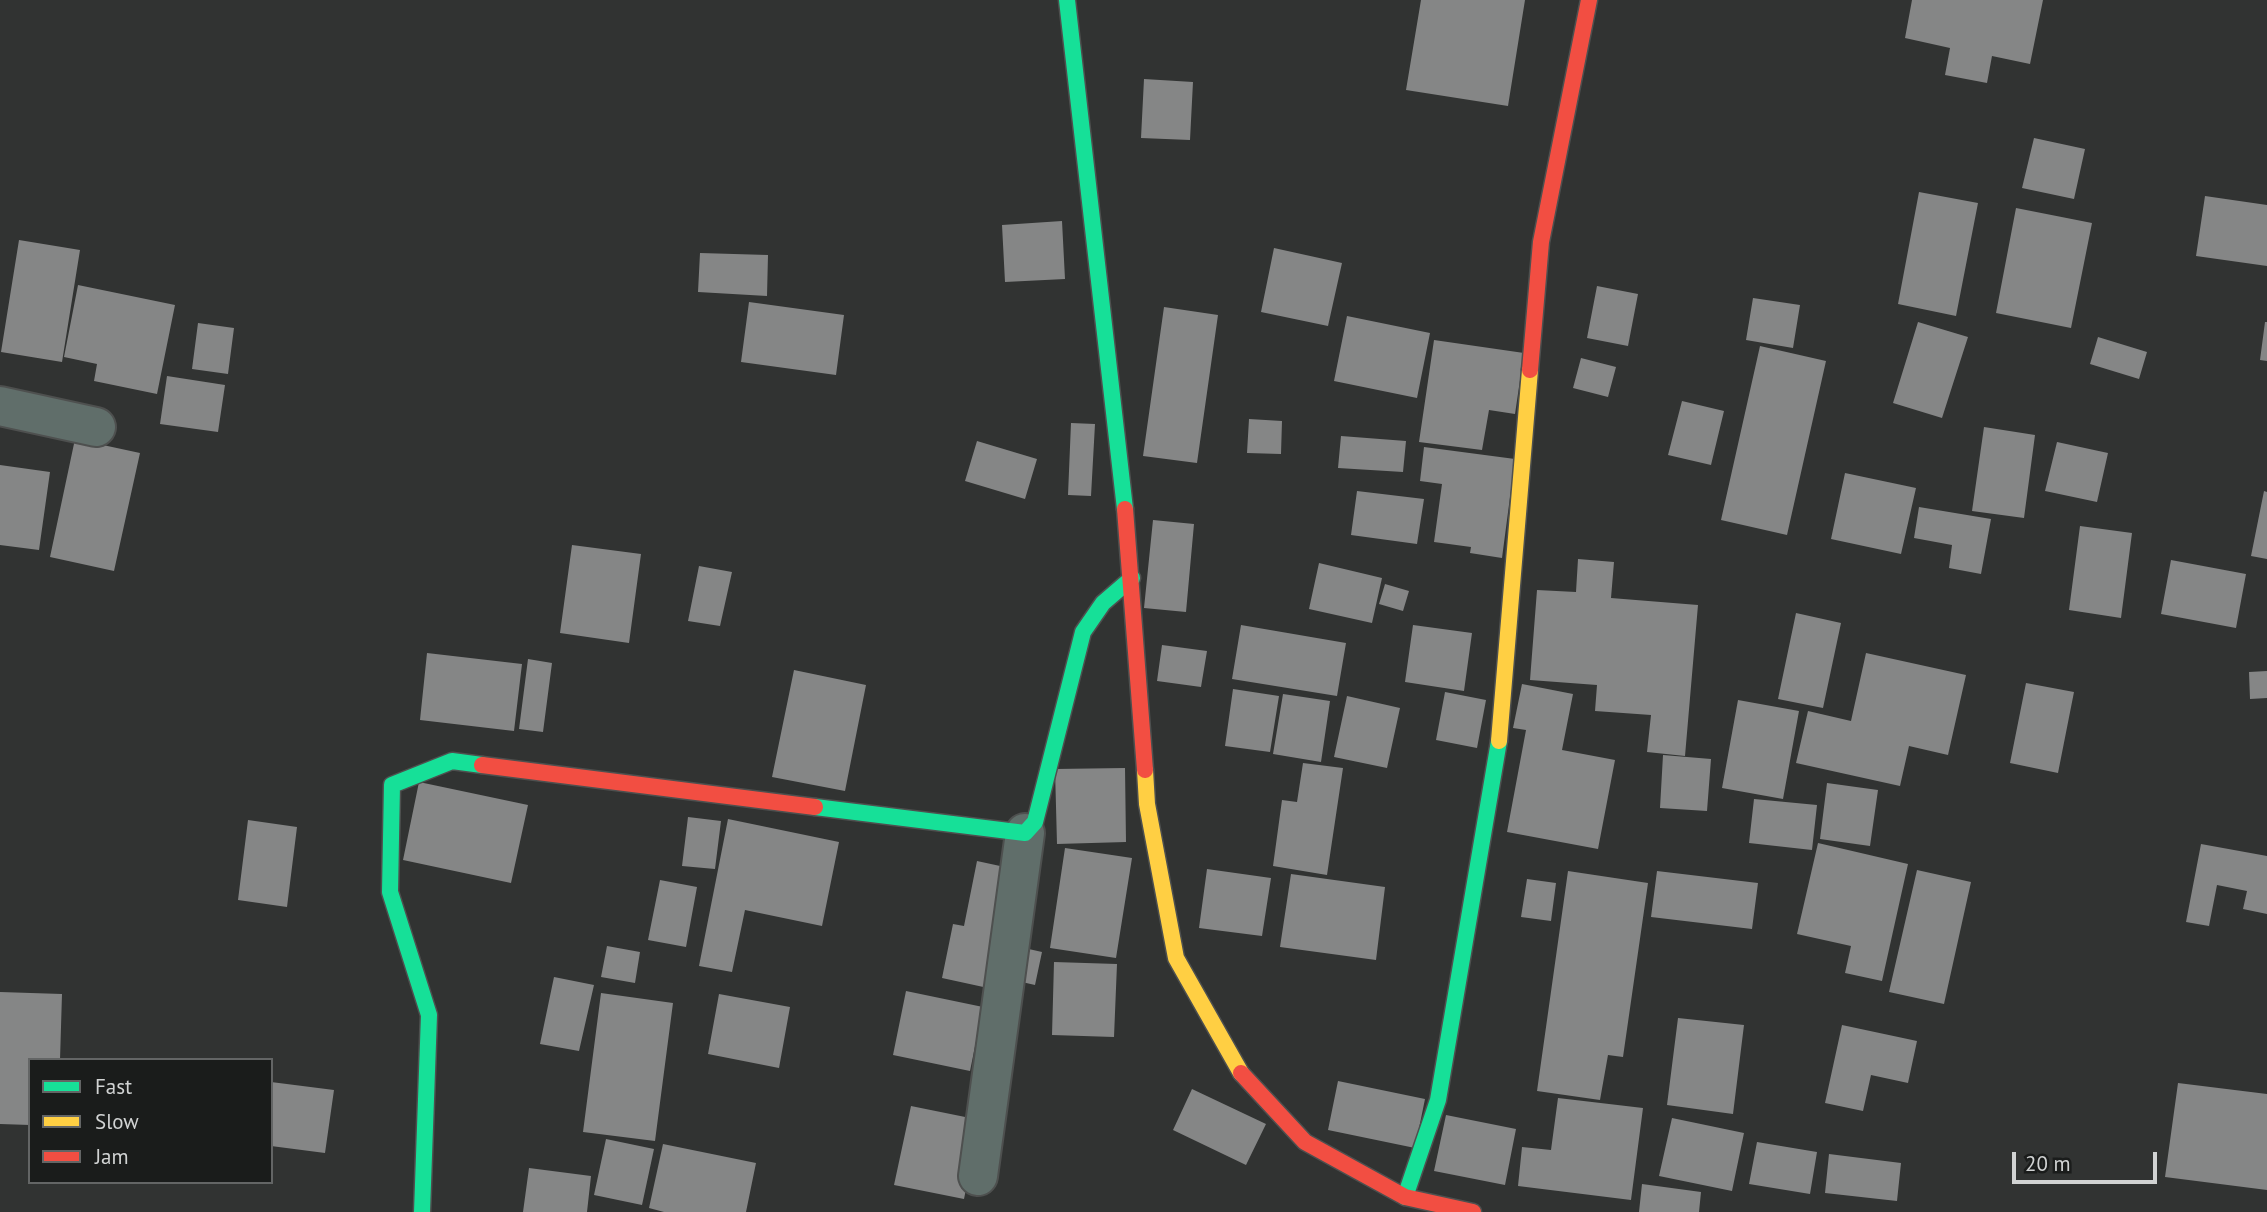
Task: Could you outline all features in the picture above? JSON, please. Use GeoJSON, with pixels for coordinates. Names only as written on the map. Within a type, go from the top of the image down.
{"type":"FeatureCollection","features":[{"type":"Feature","properties":{"kind":"street"},"geometry":{"type":"LineString","coordinates":[[1067,0],[1073,32],[1132,578],[1147,804],[1176,958],[1238,1070],[1305,1142],[1405,1197],[1473,1212]]}},
{"type":"Feature","properties":{"kind":"street"},"geometry":{"type":"LineString","coordinates":[[1405,1197],[1438,1100],[1498,759],[1541,242],[1589,0]]}},
{"type":"Feature","properties":{"kind":"street"},"geometry":{"type":"LineString","coordinates":[[0,406],[96,427]]}},
{"type":"Feature","properties":{"kind":"street"},"geometry":{"type":"LineString","coordinates":[[978,1176],[1025,833],[1035,822],[1083,632],[1103,603],[1132,578]]}},
{"type":"Feature","properties":{"kind":"street"},"geometry":{"type":"LineString","coordinates":[[422,1212],[429,1015],[390,892],[392,785],[452,761],[1025,833]]}},
{"type":"Feature","properties":{"kind":"building"},"geometry":{"type":"Polygon","coordinates":[[[1421,0],[1525,0],[1508,106],[1406,90],[1421,0]]]}},
{"type":"Feature","properties":{"kind":"building"},"geometry":{"type":"Polygon","coordinates":[[[1912,0],[2043,0],[2030,64],[1992,56],[1987,83],[1945,75],[1950,48],[1905,38],[1912,0]]]}},
{"type":"Feature","properties":{"kind":"building"},"geometry":{"type":"Polygon","coordinates":[[[1144,79],[1193,82],[1190,140],[1141,138],[1144,79]]]}},
{"type":"Feature","properties":{"kind":"building"},"geometry":{"type":"Polygon","coordinates":[[[2034,138],[2085,149],[2074,199],[2022,188],[2034,138]]]}},
{"type":"Feature","properties":{"kind":"building"},"geometry":{"type":"Polygon","coordinates":[[[1919,192],[1978,203],[1956,316],[1898,304],[1919,192]]]}},
{"type":"Feature","properties":{"kind":"building"},"geometry":{"type":"Polygon","coordinates":[[[2205,196],[2267,205],[2267,266],[2196,256],[2205,196]]]}},
{"type":"Feature","properties":{"kind":"building"},"geometry":{"type":"Polygon","coordinates":[[[2016,208],[2092,223],[2071,328],[1996,313],[2016,208]]]}},
{"type":"Feature","properties":{"kind":"building"},"geometry":{"type":"Polygon","coordinates":[[[1062,221],[1065,279],[1005,282],[1002,225],[1062,221]]]}},
{"type":"Feature","properties":{"kind":"building"},"geometry":{"type":"Polygon","coordinates":[[[19,240],[80,250],[62,362],[1,352],[19,240]]]}},
{"type":"Feature","properties":{"kind":"building"},"geometry":{"type":"Polygon","coordinates":[[[1274,248],[1342,263],[1328,326],[1261,312],[1274,248]]]}},
{"type":"Feature","properties":{"kind":"building"},"geometry":{"type":"Polygon","coordinates":[[[700,253],[768,255],[767,296],[698,292],[700,253]]]}},
{"type":"Feature","properties":{"kind":"building"},"geometry":{"type":"Polygon","coordinates":[[[78,285],[175,305],[157,394],[94,381],[97,364],[64,357],[78,285]]]}},
{"type":"Feature","properties":{"kind":"building"},"geometry":{"type":"Polygon","coordinates":[[[1597,286],[1638,294],[1628,346],[1587,338],[1597,286]]]}},
{"type":"Feature","properties":{"kind":"building"},"geometry":{"type":"Polygon","coordinates":[[[1753,298],[1800,305],[1793,348],[1746,340],[1753,298]]]}},
{"type":"Feature","properties":{"kind":"building"},"geometry":{"type":"Polygon","coordinates":[[[749,302],[844,315],[836,375],[741,362],[749,302]]]}},
{"type":"Feature","properties":{"kind":"building"},"geometry":{"type":"Polygon","coordinates":[[[1164,307],[1218,315],[1197,463],[1143,456],[1164,307]]]}},
{"type":"Feature","properties":{"kind":"building"},"geometry":{"type":"Polygon","coordinates":[[[1347,316],[1430,333],[1417,398],[1334,381],[1347,316]]]}},
{"type":"Feature","properties":{"kind":"building"},"geometry":{"type":"Polygon","coordinates":[[[1918,322],[1968,337],[1942,418],[1893,403],[1918,322]]]}},
{"type":"Feature","properties":{"kind":"building"},"geometry":{"type":"Polygon","coordinates":[[[2267,322],[2267,361],[2260,360],[2267,322]]]}},
{"type":"Feature","properties":{"kind":"building"},"geometry":{"type":"Polygon","coordinates":[[[198,323],[234,328],[228,374],[192,369],[198,323]]]}},
{"type":"Feature","properties":{"kind":"building"},"geometry":{"type":"Polygon","coordinates":[[[2098,337],[2147,352],[2139,379],[2090,364],[2098,337]]]}},
{"type":"Feature","properties":{"kind":"building"},"geometry":{"type":"Polygon","coordinates":[[[1434,340],[1524,353],[1515,414],[1489,410],[1482,450],[1419,442],[1434,340]]]}},
{"type":"Feature","properties":{"kind":"building"},"geometry":{"type":"Polygon","coordinates":[[[1760,346],[1826,361],[1787,535],[1721,520],[1760,346]]]}},
{"type":"Feature","properties":{"kind":"building"},"geometry":{"type":"Polygon","coordinates":[[[1581,358],[1616,367],[1608,397],[1573,388],[1581,358]]]}},
{"type":"Feature","properties":{"kind":"building"},"geometry":{"type":"Polygon","coordinates":[[[167,376],[225,385],[218,432],[160,424],[167,376]]]}},
{"type":"Feature","properties":{"kind":"building"},"geometry":{"type":"Polygon","coordinates":[[[1682,401],[1724,411],[1711,465],[1668,455],[1682,401]]]}},
{"type":"Feature","properties":{"kind":"building"},"geometry":{"type":"Polygon","coordinates":[[[1249,419],[1282,421],[1281,454],[1247,453],[1249,419]]]}},
{"type":"Feature","properties":{"kind":"building"},"geometry":{"type":"Polygon","coordinates":[[[1071,423],[1095,424],[1091,496],[1068,495],[1071,423]]]}},
{"type":"Feature","properties":{"kind":"building"},"geometry":{"type":"Polygon","coordinates":[[[1984,427],[2035,435],[2024,518],[1972,511],[1984,427]]]}},
{"type":"Feature","properties":{"kind":"building"},"geometry":{"type":"Polygon","coordinates":[[[1341,436],[1406,441],[1403,472],[1338,468],[1341,436]]]}},
{"type":"Feature","properties":{"kind":"building"},"geometry":{"type":"Polygon","coordinates":[[[75,439],[140,453],[114,571],[50,557],[75,439]]]}},
{"type":"Feature","properties":{"kind":"building"},"geometry":{"type":"Polygon","coordinates":[[[977,441],[1037,459],[1025,499],[965,481],[977,441]]]}},
{"type":"Feature","properties":{"kind":"building"},"geometry":{"type":"Polygon","coordinates":[[[2057,442],[2108,453],[2097,502],[2045,491],[2057,442]]]}},
{"type":"Feature","properties":{"kind":"building"},"geometry":{"type":"Polygon","coordinates":[[[1424,447],[1515,459],[1502,558],[1470,553],[1471,547],[1434,542],[1442,484],[1420,481],[1424,447]]]}},
{"type":"Feature","properties":{"kind":"building"},"geometry":{"type":"Polygon","coordinates":[[[0,465],[50,472],[39,550],[0,545],[0,465]]]}},
{"type":"Feature","properties":{"kind":"building"},"geometry":{"type":"Polygon","coordinates":[[[1845,473],[1916,488],[1901,554],[1831,539],[1845,473]]]}},
{"type":"Feature","properties":{"kind":"building"},"geometry":{"type":"Polygon","coordinates":[[[1357,491],[1424,499],[1417,544],[1351,535],[1357,491]]]}},
{"type":"Feature","properties":{"kind":"building"},"geometry":{"type":"Polygon","coordinates":[[[2264,491],[2267,492],[2267,559],[2251,556],[2264,491]]]}},
{"type":"Feature","properties":{"kind":"building"},"geometry":{"type":"Polygon","coordinates":[[[1919,507],[1991,519],[1981,574],[1949,568],[1952,545],[1914,538],[1919,507]]]}},
{"type":"Feature","properties":{"kind":"building"},"geometry":{"type":"Polygon","coordinates":[[[1153,520],[1194,524],[1186,612],[1144,608],[1153,520]]]}},
{"type":"Feature","properties":{"kind":"building"},"geometry":{"type":"Polygon","coordinates":[[[2080,526],[2132,533],[2121,618],[2069,610],[2080,526]]]}},
{"type":"Feature","properties":{"kind":"building"},"geometry":{"type":"Polygon","coordinates":[[[572,545],[641,554],[629,643],[560,633],[572,545]]]}},
{"type":"Feature","properties":{"kind":"building"},"geometry":{"type":"Polygon","coordinates":[[[1578,559],[1614,562],[1611,598],[1698,605],[1685,756],[1647,752],[1651,715],[1595,711],[1597,685],[1530,680],[1537,590],[1576,592],[1578,559]]]}},
{"type":"Feature","properties":{"kind":"building"},"geometry":{"type":"Polygon","coordinates":[[[2171,560],[2246,574],[2236,628],[2161,614],[2171,560]]]}},
{"type":"Feature","properties":{"kind":"building"},"geometry":{"type":"Polygon","coordinates":[[[1319,563],[1382,578],[1372,623],[1309,609],[1319,563]]]}},
{"type":"Feature","properties":{"kind":"building"},"geometry":{"type":"Polygon","coordinates":[[[699,566],[732,572],[720,626],[688,621],[699,566]]]}},
{"type":"Feature","properties":{"kind":"building"},"geometry":{"type":"Polygon","coordinates":[[[1385,584],[1409,591],[1403,611],[1379,604],[1385,584]]]}},
{"type":"Feature","properties":{"kind":"building"},"geometry":{"type":"Polygon","coordinates":[[[1796,613],[1841,623],[1823,708],[1778,699],[1796,613]]]}},
{"type":"Feature","properties":{"kind":"building"},"geometry":{"type":"Polygon","coordinates":[[[1241,625],[1346,643],[1337,696],[1232,679],[1241,625]]]}},
{"type":"Feature","properties":{"kind":"building"},"geometry":{"type":"Polygon","coordinates":[[[1413,625],[1472,633],[1464,691],[1405,682],[1413,625]]]}},
{"type":"Feature","properties":{"kind":"building"},"geometry":{"type":"Polygon","coordinates":[[[1162,645],[1207,651],[1201,687],[1157,681],[1162,645]]]}},
{"type":"Feature","properties":{"kind":"building"},"geometry":{"type":"Polygon","coordinates":[[[427,653],[522,664],[514,731],[420,720],[427,653]]]}},
{"type":"Feature","properties":{"kind":"building"},"geometry":{"type":"Polygon","coordinates":[[[1866,653],[1966,675],[1948,755],[1909,746],[1900,786],[1796,763],[1808,711],[1851,721],[1866,653]]]}},
{"type":"Feature","properties":{"kind":"building"},"geometry":{"type":"Polygon","coordinates":[[[528,659],[552,663],[543,732],[519,729],[528,659]]]}},
{"type":"Feature","properties":{"kind":"building"},"geometry":{"type":"Polygon","coordinates":[[[794,670],[866,685],[845,791],[772,777],[794,670]]]}},
{"type":"Feature","properties":{"kind":"building"},"geometry":{"type":"Polygon","coordinates":[[[2267,671],[2267,698],[2250,699],[2249,672],[2267,671]]]}},
{"type":"Feature","properties":{"kind":"building"},"geometry":{"type":"Polygon","coordinates":[[[2026,683],[2074,692],[2058,773],[2010,763],[2026,683]]]}},
{"type":"Feature","properties":{"kind":"building"},"geometry":{"type":"Polygon","coordinates":[[[1522,684],[1573,694],[1562,750],[1615,760],[1598,849],[1507,832],[1526,730],[1513,728],[1522,684]]]}},
{"type":"Feature","properties":{"kind":"building"},"geometry":{"type":"Polygon","coordinates":[[[1233,689],[1279,696],[1270,752],[1225,746],[1233,689]]]}},
{"type":"Feature","properties":{"kind":"building"},"geometry":{"type":"Polygon","coordinates":[[[1445,692],[1486,700],[1477,748],[1436,740],[1445,692]]]}},
{"type":"Feature","properties":{"kind":"building"},"geometry":{"type":"Polygon","coordinates":[[[1283,694],[1330,701],[1321,762],[1273,754],[1283,694]]]}},
{"type":"Feature","properties":{"kind":"building"},"geometry":{"type":"Polygon","coordinates":[[[1347,696],[1400,708],[1387,768],[1334,757],[1347,696]]]}},
{"type":"Feature","properties":{"kind":"building"},"geometry":{"type":"Polygon","coordinates":[[[1738,700],[1799,711],[1783,799],[1722,788],[1738,700]]]}},
{"type":"Feature","properties":{"kind":"building"},"geometry":{"type":"Polygon","coordinates":[[[1663,755],[1711,759],[1707,811],[1660,808],[1663,755]]]}},
{"type":"Feature","properties":{"kind":"building"},"geometry":{"type":"Polygon","coordinates":[[[1303,763],[1343,768],[1327,875],[1273,866],[1282,800],[1297,802],[1303,763]]]}},
{"type":"Feature","properties":{"kind":"building"},"geometry":{"type":"Polygon","coordinates":[[[1125,768],[1126,842],[1057,844],[1055,769],[1125,768]]]}},
{"type":"Feature","properties":{"kind":"building"},"geometry":{"type":"Polygon","coordinates":[[[419,782],[528,805],[511,883],[403,860],[419,782]]]}},
{"type":"Feature","properties":{"kind":"building"},"geometry":{"type":"Polygon","coordinates":[[[1827,783],[1878,790],[1870,846],[1820,839],[1827,783]]]}},
{"type":"Feature","properties":{"kind":"building"},"geometry":{"type":"Polygon","coordinates":[[[1754,799],[1817,805],[1812,850],[1749,843],[1754,799]]]}},
{"type":"Feature","properties":{"kind":"building"},"geometry":{"type":"Polygon","coordinates":[[[688,817],[721,821],[715,869],[682,866],[688,817]]]}},
{"type":"Feature","properties":{"kind":"building"},"geometry":{"type":"Polygon","coordinates":[[[728,819],[839,842],[822,926],[745,910],[732,972],[699,966],[728,819]]]}},
{"type":"Feature","properties":{"kind":"building"},"geometry":{"type":"Polygon","coordinates":[[[248,820],[297,827],[287,907],[238,900],[248,820]]]}},
{"type":"Feature","properties":{"kind":"building"},"geometry":{"type":"Polygon","coordinates":[[[1818,843],[1908,864],[1882,981],[1845,973],[1851,946],[1797,934],[1818,843]]]}},
{"type":"Feature","properties":{"kind":"building"},"geometry":{"type":"Polygon","coordinates":[[[2201,844],[2267,856],[2267,914],[2243,909],[2247,891],[2217,885],[2209,926],[2186,922],[2201,844]]]}},
{"type":"Feature","properties":{"kind":"building"},"geometry":{"type":"Polygon","coordinates":[[[1065,848],[1132,858],[1116,958],[1050,948],[1065,848]]]}},
{"type":"Feature","properties":{"kind":"building"},"geometry":{"type":"Polygon","coordinates":[[[977,861],[1014,869],[988,988],[942,978],[953,924],[964,926],[977,861]]]}},
{"type":"Feature","properties":{"kind":"building"},"geometry":{"type":"Polygon","coordinates":[[[1207,869],[1271,878],[1262,936],[1199,928],[1207,869]]]}},
{"type":"Feature","properties":{"kind":"building"},"geometry":{"type":"Polygon","coordinates":[[[1917,870],[1971,882],[1944,1004],[1889,992],[1917,870]]]}},
{"type":"Feature","properties":{"kind":"building"},"geometry":{"type":"Polygon","coordinates":[[[1568,871],[1648,883],[1623,1057],[1608,1055],[1600,1100],[1537,1091],[1568,871]]]}},
{"type":"Feature","properties":{"kind":"building"},"geometry":{"type":"Polygon","coordinates":[[[1657,871],[1758,883],[1752,929],[1651,917],[1657,871]]]}},
{"type":"Feature","properties":{"kind":"building"},"geometry":{"type":"Polygon","coordinates":[[[1291,874],[1385,887],[1376,960],[1280,947],[1291,874]]]}},
{"type":"Feature","properties":{"kind":"building"},"geometry":{"type":"Polygon","coordinates":[[[1527,879],[1556,883],[1551,921],[1521,917],[1527,879]]]}},
{"type":"Feature","properties":{"kind":"building"},"geometry":{"type":"Polygon","coordinates":[[[660,880],[697,887],[686,947],[648,940],[660,880]]]}},
{"type":"Feature","properties":{"kind":"building"},"geometry":{"type":"Polygon","coordinates":[[[607,946],[640,952],[635,983],[601,977],[607,946]]]}},
{"type":"Feature","properties":{"kind":"building"},"geometry":{"type":"Polygon","coordinates":[[[1020,947],[1042,952],[1035,985],[1013,980],[1020,947]]]}},
{"type":"Feature","properties":{"kind":"building"},"geometry":{"type":"Polygon","coordinates":[[[1054,962],[1117,964],[1114,1037],[1052,1035],[1054,962]]]}},
{"type":"Feature","properties":{"kind":"building"},"geometry":{"type":"Polygon","coordinates":[[[554,977],[594,985],[579,1051],[540,1044],[554,977]]]}},
{"type":"Feature","properties":{"kind":"building"},"geometry":{"type":"Polygon","coordinates":[[[906,991],[983,1007],[970,1071],[893,1055],[906,991]]]}},
{"type":"Feature","properties":{"kind":"building"},"geometry":{"type":"Polygon","coordinates":[[[0,992],[62,994],[60,1058],[28,1058],[28,1125],[0,1124],[0,992]]]}},
{"type":"Feature","properties":{"kind":"building"},"geometry":{"type":"Polygon","coordinates":[[[601,993],[673,1003],[655,1141],[583,1132],[601,993]]]}},
{"type":"Feature","properties":{"kind":"building"},"geometry":{"type":"Polygon","coordinates":[[[719,994],[790,1007],[779,1068],[708,1054],[719,994]]]}},
{"type":"Feature","properties":{"kind":"building"},"geometry":{"type":"Polygon","coordinates":[[[1678,1018],[1744,1025],[1733,1114],[1667,1105],[1678,1018]]]}},
{"type":"Feature","properties":{"kind":"building"},"geometry":{"type":"Polygon","coordinates":[[[1842,1025],[1917,1041],[1908,1083],[1871,1075],[1863,1111],[1825,1103],[1842,1025]]]}},
{"type":"Feature","properties":{"kind":"building"},"geometry":{"type":"Polygon","coordinates":[[[1338,1081],[1425,1099],[1415,1148],[1328,1130],[1338,1081]]]}},
{"type":"Feature","properties":{"kind":"building"},"geometry":{"type":"Polygon","coordinates":[[[273,1082],[334,1090],[325,1153],[273,1146],[273,1082]]]}},
{"type":"Feature","properties":{"kind":"building"},"geometry":{"type":"Polygon","coordinates":[[[2178,1083],[2267,1094],[2267,1190],[2165,1177],[2178,1083]]]}},
{"type":"Feature","properties":{"kind":"building"},"geometry":{"type":"Polygon","coordinates":[[[1192,1089],[1266,1124],[1246,1165],[1173,1130],[1192,1089]]]}},
{"type":"Feature","properties":{"kind":"building"},"geometry":{"type":"Polygon","coordinates":[[[1558,1098],[1643,1108],[1631,1200],[1518,1186],[1522,1147],[1551,1150],[1558,1098]]]}},
{"type":"Feature","properties":{"kind":"building"},"geometry":{"type":"Polygon","coordinates":[[[911,1106],[980,1120],[964,1199],[894,1185],[911,1106]]]}},
{"type":"Feature","properties":{"kind":"building"},"geometry":{"type":"Polygon","coordinates":[[[1446,1115],[1516,1129],[1505,1185],[1434,1171],[1446,1115]]]}},
{"type":"Feature","properties":{"kind":"building"},"geometry":{"type":"Polygon","coordinates":[[[1672,1118],[1744,1133],[1732,1191],[1659,1176],[1672,1118]]]}},
{"type":"Feature","properties":{"kind":"building"},"geometry":{"type":"Polygon","coordinates":[[[606,1139],[654,1149],[642,1205],[594,1195],[606,1139]]]}},
{"type":"Feature","properties":{"kind":"building"},"geometry":{"type":"Polygon","coordinates":[[[1757,1142],[1817,1152],[1810,1194],[1749,1184],[1757,1142]]]}},
{"type":"Feature","properties":{"kind":"building"},"geometry":{"type":"Polygon","coordinates":[[[663,1144],[756,1163],[746,1212],[664,1212],[649,1208],[663,1144]]]}},
{"type":"Feature","properties":{"kind":"building"},"geometry":{"type":"Polygon","coordinates":[[[1829,1154],[1901,1163],[1897,1201],[1825,1193],[1829,1154]]]}},
{"type":"Feature","properties":{"kind":"building"},"geometry":{"type":"Polygon","coordinates":[[[529,1168],[591,1176],[587,1212],[523,1212],[529,1168]]]}},
{"type":"Feature","properties":{"kind":"building"},"geometry":{"type":"Polygon","coordinates":[[[1642,1184],[1701,1192],[1699,1212],[1639,1212],[1642,1184]]]}},
{"type":"Feature","properties":{"kind":"traffic: fast"},"geometry":{"type":"LineString","coordinates":[[1067,0],[1125,509]]}},
{"type":"Feature","properties":{"kind":"traffic: fast"},"geometry":{"type":"LineString","coordinates":[[815,807],[1025,833],[1035,822],[1083,632],[1103,603],[1132,578]]}},
{"type":"Feature","properties":{"kind":"traffic: fast"},"geometry":{"type":"LineString","coordinates":[[1405,1197],[1438,1100],[1499,741]]}},
{"type":"Feature","properties":{"kind":"traffic: fast"},"geometry":{"type":"LineString","coordinates":[[422,1212],[429,1015],[390,892],[392,785],[452,761],[482,765]]}},
{"type":"Feature","properties":{"kind":"traffic: slow"},"geometry":{"type":"LineString","coordinates":[[1499,741],[1530,370]]}},
{"type":"Feature","properties":{"kind":"traffic: slow"},"geometry":{"type":"LineString","coordinates":[[1145,770],[1147,804],[1176,958],[1241,1073]]}},
{"type":"Feature","properties":{"kind":"traffic: jam"},"geometry":{"type":"LineString","coordinates":[[1530,370],[1541,242],[1589,0]]}},
{"type":"Feature","properties":{"kind":"traffic: jam"},"geometry":{"type":"LineString","coordinates":[[1125,509],[1145,770]]}},
{"type":"Feature","properties":{"kind":"traffic: jam"},"geometry":{"type":"LineString","coordinates":[[482,765],[815,807]]}},
{"type":"Feature","properties":{"kind":"traffic: jam"},"geometry":{"type":"LineString","coordinates":[[1241,1073],[1305,1142],[1405,1197],[1473,1212]]}}]}
